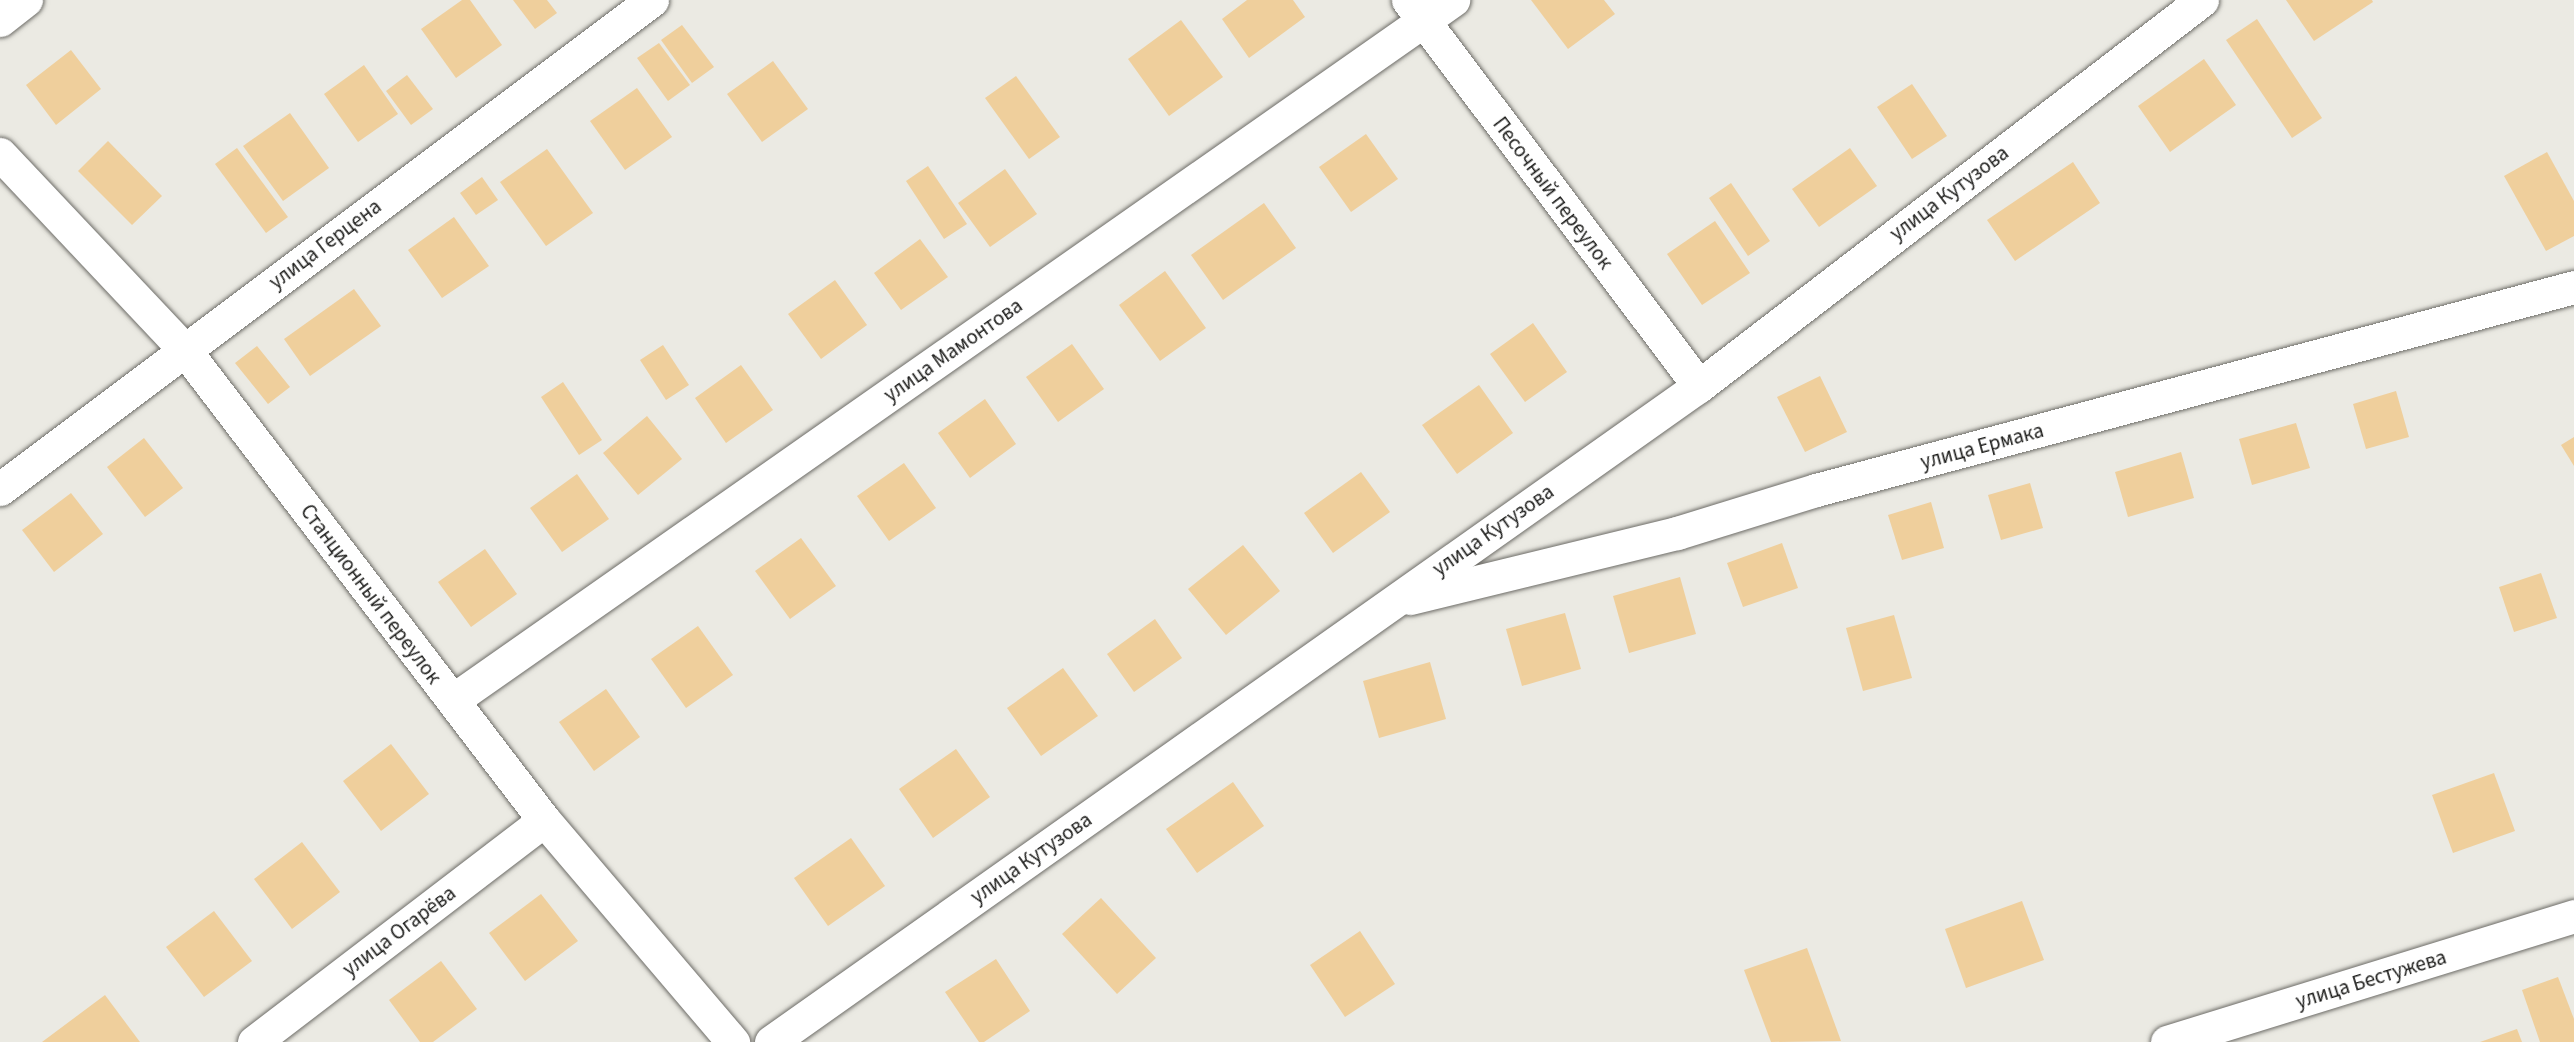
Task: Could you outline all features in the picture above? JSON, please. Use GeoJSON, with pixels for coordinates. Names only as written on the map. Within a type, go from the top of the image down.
{"type":"FeatureCollection","features":[{"type":"Feature","properties":{"kind":"street"},"geometry":{"type":"LineString","coordinates":[[0,20],[26,0]]}},
{"type":"Feature","properties":{"kind":"street","name":"улица Герцена"},"geometry":{"type":"LineString","coordinates":[[0,489],[652,0]]}},
{"type":"Feature","properties":{"kind":"street","name":"улица Мамонтова"},"geometry":{"type":"LineString","coordinates":[[453,700],[1416,11],[1453,0]]}},
{"type":"Feature","properties":{"kind":"street","name":"улица Кутузова"},"geometry":{"type":"LineString","coordinates":[[771,1042],[1699,386],[2202,0]]}},
{"type":"Feature","properties":{"kind":"street","name":"Песочный переулок"},"geometry":{"type":"LineString","coordinates":[[1416,11],[1699,386]]}},
{"type":"Feature","properties":{"kind":"street","name":"Станционный переулок"},"geometry":{"type":"LineString","coordinates":[[0,154],[184,349],[544,820],[733,1042]]}},
{"type":"Feature","properties":{"kind":"street","name":"улица Ермака"},"geometry":{"type":"LineString","coordinates":[[1391,603],[1677,533],[1816,490],[2574,287]]}},
{"type":"Feature","properties":{"kind":"street","name":"улица Огарёва"},"geometry":{"type":"LineString","coordinates":[[254,1042],[544,820]]}},
{"type":"Feature","properties":{"kind":"street","name":"улица Бестужева"},"geometry":{"type":"LineString","coordinates":[[2167,1042],[2574,916]]}},
{"type":"Feature","properties":{"kind":"building"},"geometry":{"type":"Polygon","coordinates":[[[462,0],[470,0],[502,45],[456,78],[421,29],[462,0]]]}},
{"type":"Feature","properties":{"kind":"building"},"geometry":{"type":"Polygon","coordinates":[[[513,0],[547,0],[557,13],[535,29],[513,0]]]}},
{"type":"Feature","properties":{"kind":"building"},"geometry":{"type":"Polygon","coordinates":[[[1247,0],[1293,0],[1305,17],[1249,58],[1222,19],[1247,0]]]}},
{"type":"Feature","properties":{"kind":"building"},"geometry":{"type":"Polygon","coordinates":[[[1531,0],[1604,0],[1615,14],[1568,49],[1531,0]]]}},
{"type":"Feature","properties":{"kind":"building"},"geometry":{"type":"Polygon","coordinates":[[[2286,0],[2372,0],[2373,2],[2314,41],[2286,0]]]}},
{"type":"Feature","properties":{"kind":"building"},"geometry":{"type":"Polygon","coordinates":[[[2257,19],[2322,118],[2292,138],[2226,40],[2257,19]]]}},
{"type":"Feature","properties":{"kind":"building"},"geometry":{"type":"Polygon","coordinates":[[[1181,20],[1223,77],[1169,116],[1128,59],[1181,20]]]}},
{"type":"Feature","properties":{"kind":"building"},"geometry":{"type":"Polygon","coordinates":[[[682,25],[714,67],[692,83],[661,40],[682,25]]]}},
{"type":"Feature","properties":{"kind":"building"},"geometry":{"type":"Polygon","coordinates":[[[659,43],[690,85],[668,101],[637,58],[659,43]]]}},
{"type":"Feature","properties":{"kind":"building"},"geometry":{"type":"Polygon","coordinates":[[[71,50],[101,89],[56,125],[26,85],[71,50]]]}},
{"type":"Feature","properties":{"kind":"building"},"geometry":{"type":"Polygon","coordinates":[[[2204,59],[2236,105],[2170,152],[2138,106],[2204,59]]]}},
{"type":"Feature","properties":{"kind":"building"},"geometry":{"type":"Polygon","coordinates":[[[773,61],[808,109],[762,142],[727,94],[773,61]]]}},
{"type":"Feature","properties":{"kind":"building"},"geometry":{"type":"Polygon","coordinates":[[[364,65],[398,114],[358,142],[324,94],[364,65]]]}},
{"type":"Feature","properties":{"kind":"building"},"geometry":{"type":"Polygon","coordinates":[[[407,75],[433,109],[411,125],[386,91],[407,75]]]}},
{"type":"Feature","properties":{"kind":"building"},"geometry":{"type":"Polygon","coordinates":[[[1016,76],[1060,137],[1029,159],[985,98],[1016,76]]]}},
{"type":"Feature","properties":{"kind":"building"},"geometry":{"type":"Polygon","coordinates":[[[1912,84],[1947,136],[1912,159],[1877,107],[1912,84]]]}},
{"type":"Feature","properties":{"kind":"building"},"geometry":{"type":"Polygon","coordinates":[[[637,88],[672,137],[625,170],[590,121],[637,88]]]}},
{"type":"Feature","properties":{"kind":"building"},"geometry":{"type":"Polygon","coordinates":[[[290,113],[329,168],[283,201],[243,146],[290,113]]]}},
{"type":"Feature","properties":{"kind":"building"},"geometry":{"type":"Polygon","coordinates":[[[1366,134],[1398,179],[1351,212],[1319,167],[1366,134]]]}},
{"type":"Feature","properties":{"kind":"building"},"geometry":{"type":"Polygon","coordinates":[[[108,141],[162,196],[132,225],[78,171],[108,141]]]}},
{"type":"Feature","properties":{"kind":"building"},"geometry":{"type":"Polygon","coordinates":[[[237,148],[288,217],[266,233],[215,164],[237,148]]]}},
{"type":"Feature","properties":{"kind":"building"},"geometry":{"type":"Polygon","coordinates":[[[1850,148],[1877,186],[1819,227],[1792,189],[1850,148]]]}},
{"type":"Feature","properties":{"kind":"building"},"geometry":{"type":"Polygon","coordinates":[[[547,149],[593,213],[546,246],[500,182],[547,149]]]}},
{"type":"Feature","properties":{"kind":"building"},"geometry":{"type":"Polygon","coordinates":[[[2547,152],[2574,201],[2574,236],[2546,251],[2504,176],[2547,152]]]}},
{"type":"Feature","properties":{"kind":"building"},"geometry":{"type":"Polygon","coordinates":[[[2073,162],[2100,203],[2015,261],[1987,220],[2073,162]]]}},
{"type":"Feature","properties":{"kind":"building"},"geometry":{"type":"Polygon","coordinates":[[[928,166],[967,224],[944,239],[906,181],[928,166]]]}},
{"type":"Feature","properties":{"kind":"building"},"geometry":{"type":"Polygon","coordinates":[[[1005,169],[1037,214],[990,247],[958,203],[1005,169]]]}},
{"type":"Feature","properties":{"kind":"building"},"geometry":{"type":"Polygon","coordinates":[[[482,177],[498,200],[476,215],[460,193],[482,177]]]}},
{"type":"Feature","properties":{"kind":"building"},"geometry":{"type":"Polygon","coordinates":[[[1731,183],[1770,241],[1748,256],[1709,198],[1731,183]]]}},
{"type":"Feature","properties":{"kind":"building"},"geometry":{"type":"Polygon","coordinates":[[[1264,203],[1296,248],[1223,300],[1191,255],[1264,203]]]}},
{"type":"Feature","properties":{"kind":"building"},"geometry":{"type":"Polygon","coordinates":[[[454,217],[489,266],[442,298],[408,250],[454,217]]]}},
{"type":"Feature","properties":{"kind":"building"},"geometry":{"type":"Polygon","coordinates":[[[1715,221],[1750,273],[1702,305],[1667,254],[1715,221]]]}},
{"type":"Feature","properties":{"kind":"building"},"geometry":{"type":"Polygon","coordinates":[[[920,239],[948,277],[901,310],[874,273],[920,239]]]}},
{"type":"Feature","properties":{"kind":"building"},"geometry":{"type":"Polygon","coordinates":[[[1165,271],[1206,328],[1160,361],[1119,305],[1165,271]]]}},
{"type":"Feature","properties":{"kind":"building"},"geometry":{"type":"Polygon","coordinates":[[[835,280],[867,325],[821,359],[788,314],[835,280]]]}},
{"type":"Feature","properties":{"kind":"building"},"geometry":{"type":"Polygon","coordinates":[[[354,289],[381,326],[310,376],[284,339],[354,289]]]}},
{"type":"Feature","properties":{"kind":"building"},"geometry":{"type":"Polygon","coordinates":[[[1533,323],[1567,372],[1525,402],[1490,354],[1533,323]]]}},
{"type":"Feature","properties":{"kind":"building"},"geometry":{"type":"Polygon","coordinates":[[[1072,344],[1104,389],[1058,422],[1026,377],[1072,344]]]}},
{"type":"Feature","properties":{"kind":"building"},"geometry":{"type":"Polygon","coordinates":[[[663,345],[689,385],[666,400],[640,360],[663,345]]]}},
{"type":"Feature","properties":{"kind":"building"},"geometry":{"type":"Polygon","coordinates":[[[257,346],[290,387],[268,404],[235,363],[257,346]]]}},
{"type":"Feature","properties":{"kind":"building"},"geometry":{"type":"Polygon","coordinates":[[[741,365],[773,410],[726,443],[695,398],[741,365]]]}},
{"type":"Feature","properties":{"kind":"building"},"geometry":{"type":"Polygon","coordinates":[[[1820,376],[1847,432],[1805,452],[1777,397],[1820,376]]]}},
{"type":"Feature","properties":{"kind":"building"},"geometry":{"type":"Polygon","coordinates":[[[563,382],[602,440],[579,455],[541,397],[563,382]]]}},
{"type":"Feature","properties":{"kind":"building"},"geometry":{"type":"Polygon","coordinates":[[[1479,385],[1513,433],[1457,474],[1422,425],[1479,385]]]}},
{"type":"Feature","properties":{"kind":"building"},"geometry":{"type":"Polygon","coordinates":[[[2396,391],[2409,437],[2366,449],[2353,404],[2396,391]]]}},
{"type":"Feature","properties":{"kind":"building"},"geometry":{"type":"Polygon","coordinates":[[[985,399],[1016,444],[970,478],[938,433],[985,399]]]}},
{"type":"Feature","properties":{"kind":"building"},"geometry":{"type":"Polygon","coordinates":[[[647,416],[682,459],[638,495],[603,453],[647,416]]]}},
{"type":"Feature","properties":{"kind":"building"},"geometry":{"type":"Polygon","coordinates":[[[2296,423],[2310,468],[2252,485],[2239,439],[2296,423]]]}},
{"type":"Feature","properties":{"kind":"building"},"geometry":{"type":"Polygon","coordinates":[[[2574,437],[2574,466],[2561,445],[2574,437]]]}},
{"type":"Feature","properties":{"kind":"building"},"geometry":{"type":"Polygon","coordinates":[[[144,438],[183,488],[145,517],[107,467],[144,438]]]}},
{"type":"Feature","properties":{"kind":"building"},"geometry":{"type":"Polygon","coordinates":[[[2181,452],[2194,498],[2128,517],[2115,472],[2181,452]]]}},
{"type":"Feature","properties":{"kind":"building"},"geometry":{"type":"Polygon","coordinates":[[[904,463],[936,508],[889,541],[857,496],[904,463]]]}},
{"type":"Feature","properties":{"kind":"building"},"geometry":{"type":"Polygon","coordinates":[[[1361,472],[1390,512],[1333,553],[1304,513],[1361,472]]]}},
{"type":"Feature","properties":{"kind":"building"},"geometry":{"type":"Polygon","coordinates":[[[577,474],[609,519],[562,552],[530,508],[577,474]]]}},
{"type":"Feature","properties":{"kind":"building"},"geometry":{"type":"Polygon","coordinates":[[[2030,483],[2043,528],[2001,540],[1988,495],[2030,483]]]}},
{"type":"Feature","properties":{"kind":"building"},"geometry":{"type":"Polygon","coordinates":[[[71,493],[103,534],[54,572],[22,530],[71,493]]]}},
{"type":"Feature","properties":{"kind":"building"},"geometry":{"type":"Polygon","coordinates":[[[1931,502],[1944,548],[1902,560],[1888,515],[1931,502]]]}},
{"type":"Feature","properties":{"kind":"building"},"geometry":{"type":"Polygon","coordinates":[[[801,538],[836,586],[790,619],[755,571],[801,538]]]}},
{"type":"Feature","properties":{"kind":"building"},"geometry":{"type":"Polygon","coordinates":[[[1782,543],[1798,588],[1743,607],[1727,563],[1782,543]]]}},
{"type":"Feature","properties":{"kind":"building"},"geometry":{"type":"Polygon","coordinates":[[[1243,545],[1280,591],[1226,635],[1188,589],[1243,545]]]}},
{"type":"Feature","properties":{"kind":"building"},"geometry":{"type":"Polygon","coordinates":[[[485,549],[517,594],[471,627],[438,582],[485,549]]]}},
{"type":"Feature","properties":{"kind":"building"},"geometry":{"type":"Polygon","coordinates":[[[2541,573],[2557,618],[2514,632],[2499,587],[2541,573]]]}},
{"type":"Feature","properties":{"kind":"building"},"geometry":{"type":"Polygon","coordinates":[[[1680,577],[1696,634],[1629,653],[1613,596],[1680,577]]]}},
{"type":"Feature","properties":{"kind":"building"},"geometry":{"type":"Polygon","coordinates":[[[1565,613],[1581,669],[1522,686],[1506,629],[1565,613]]]}},
{"type":"Feature","properties":{"kind":"building"},"geometry":{"type":"Polygon","coordinates":[[[1894,615],[1912,678],[1863,691],[1846,628],[1894,615]]]}},
{"type":"Feature","properties":{"kind":"building"},"geometry":{"type":"Polygon","coordinates":[[[1155,619],[1182,658],[1134,692],[1107,654],[1155,619]]]}},
{"type":"Feature","properties":{"kind":"building"},"geometry":{"type":"Polygon","coordinates":[[[698,626],[733,675],[686,708],[651,659],[698,626]]]}},
{"type":"Feature","properties":{"kind":"building"},"geometry":{"type":"Polygon","coordinates":[[[1430,662],[1446,719],[1379,738],[1363,681],[1430,662]]]}},
{"type":"Feature","properties":{"kind":"building"},"geometry":{"type":"Polygon","coordinates":[[[1063,668],[1098,716],[1041,756],[1007,708],[1063,668]]]}},
{"type":"Feature","properties":{"kind":"building"},"geometry":{"type":"Polygon","coordinates":[[[606,689],[640,737],[594,771],[559,722],[606,689]]]}},
{"type":"Feature","properties":{"kind":"building"},"geometry":{"type":"Polygon","coordinates":[[[391,744],[429,794],[381,831],[343,781],[391,744]]]}},
{"type":"Feature","properties":{"kind":"building"},"geometry":{"type":"Polygon","coordinates":[[[956,749],[990,797],[933,838],[899,789],[956,749]]]}},
{"type":"Feature","properties":{"kind":"building"},"geometry":{"type":"Polygon","coordinates":[[[2494,773],[2515,831],[2453,853],[2432,795],[2494,773]]]}},
{"type":"Feature","properties":{"kind":"building"},"geometry":{"type":"Polygon","coordinates":[[[1233,782],[1264,826],[1197,873],[1166,829],[1233,782]]]}},
{"type":"Feature","properties":{"kind":"building"},"geometry":{"type":"Polygon","coordinates":[[[851,838],[885,886],[828,926],[794,878],[851,838]]]}},
{"type":"Feature","properties":{"kind":"building"},"geometry":{"type":"Polygon","coordinates":[[[302,842],[340,892],[292,929],[254,879],[302,842]]]}},
{"type":"Feature","properties":{"kind":"building"},"geometry":{"type":"Polygon","coordinates":[[[541,894],[578,941],[525,981],[489,933],[541,894]]]}},
{"type":"Feature","properties":{"kind":"building"},"geometry":{"type":"Polygon","coordinates":[[[1101,898],[1156,958],[1117,994],[1062,934],[1101,898]]]}},
{"type":"Feature","properties":{"kind":"building"},"geometry":{"type":"Polygon","coordinates":[[[2022,901],[2044,960],[1966,988],[1945,929],[2022,901]]]}},
{"type":"Feature","properties":{"kind":"building"},"geometry":{"type":"Polygon","coordinates":[[[214,911],[252,961],[204,997],[166,947],[214,911]]]}},
{"type":"Feature","properties":{"kind":"building"},"geometry":{"type":"Polygon","coordinates":[[[1360,931],[1395,984],[1345,1017],[1310,965],[1360,931]]]}},
{"type":"Feature","properties":{"kind":"building"},"geometry":{"type":"Polygon","coordinates":[[[1807,948],[1841,1041],[1771,1042],[1744,970],[1807,948]]]}},
{"type":"Feature","properties":{"kind":"building"},"geometry":{"type":"Polygon","coordinates":[[[996,959],[1030,1011],[984,1042],[979,1042],[945,992],[996,959]]]}},
{"type":"Feature","properties":{"kind":"building"},"geometry":{"type":"Polygon","coordinates":[[[441,961],[477,1009],[433,1042],[420,1042],[389,1000],[441,961]]]}},
{"type":"Feature","properties":{"kind":"building"},"geometry":{"type":"Polygon","coordinates":[[[2558,977],[2574,1019],[2574,1042],[2540,1042],[2522,990],[2558,977]]]}},
{"type":"Feature","properties":{"kind":"building"},"geometry":{"type":"Polygon","coordinates":[[[105,995],[140,1042],[42,1042],[105,995]]]}},
{"type":"Feature","properties":{"kind":"building"},"geometry":{"type":"Polygon","coordinates":[[[2517,1029],[2522,1042],[2480,1042],[2517,1029]]]}}]}
